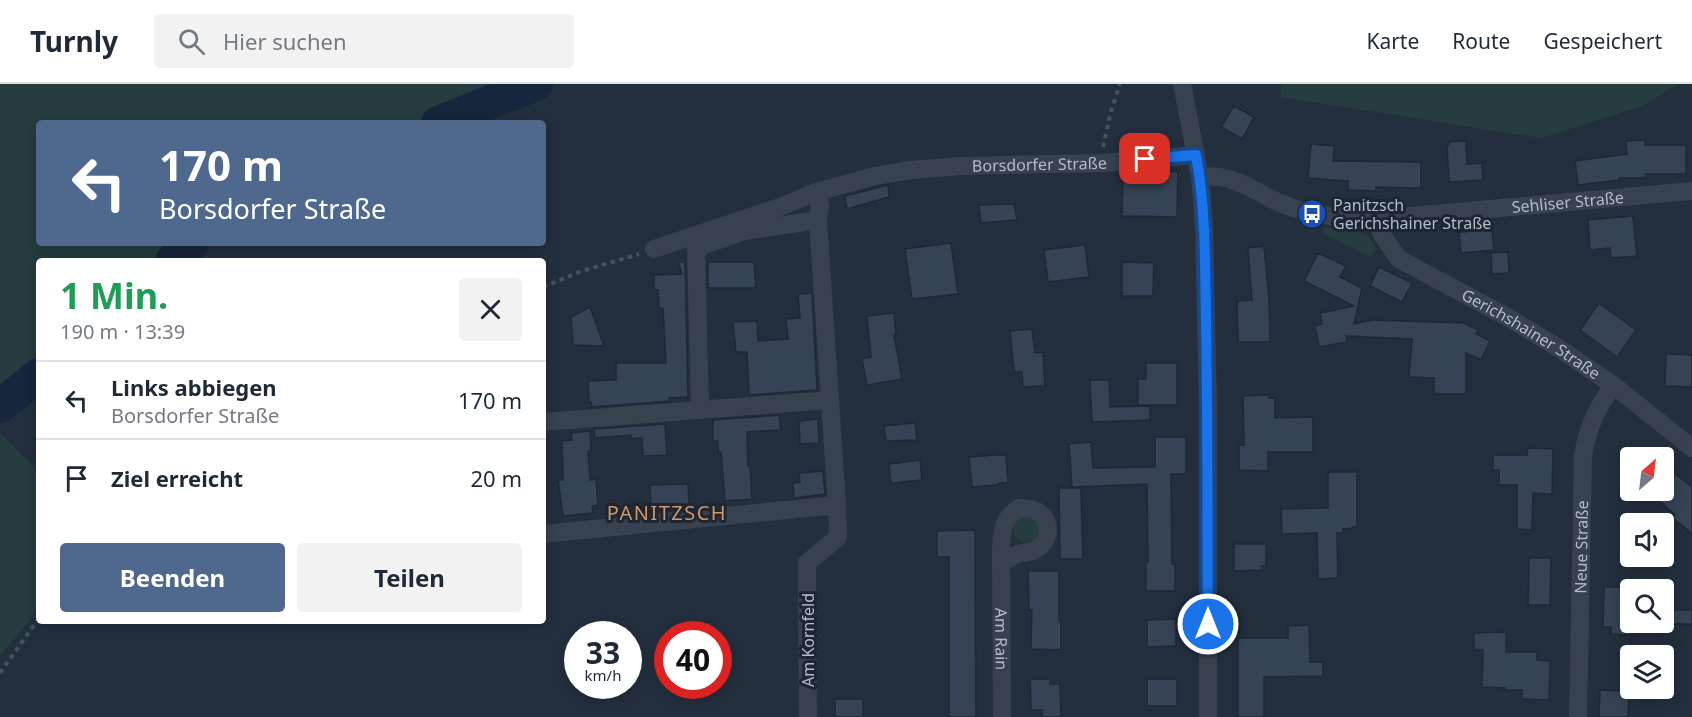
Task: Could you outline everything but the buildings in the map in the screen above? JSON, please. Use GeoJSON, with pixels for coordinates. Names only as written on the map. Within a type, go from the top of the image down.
{"type":"FeatureCollection","features":[{"type":"Feature","properties":{"kind":"street"},"geometry":{"type":"LineString","coordinates":[[1182,84],[1200,177],[1204,237],[1208,394],[1208,717]]}},
{"type":"Feature","properties":{"kind":"street","name":"Borsdorfer Straße"},"geometry":{"type":"LineString","coordinates":[[654,249],[780,207],[816,192],[875,176],[960,166],[1102,163],[1196,155]]}},
{"type":"Feature","properties":{"kind":"street","name":"Sehliser Straße"},"geometry":{"type":"LineString","coordinates":[[1200,177],[1220,177],[1243,184],[1280,203],[1312,214],[1345,219],[1377,219],[1692,191]]}},
{"type":"Feature","properties":{"kind":"street"},"geometry":{"type":"LineString","coordinates":[[546,534],[837,505],[818,220],[820,206],[816,192]]}},
{"type":"Feature","properties":{"kind":"street","name":"Gerichshainer Straße"},"geometry":{"type":"LineString","coordinates":[[1377,219],[1382,235],[1399,259],[1509,318],[1560,349],[1613,385],[1692,448]]}},
{"type":"Feature","properties":{"kind":"street"},"geometry":{"type":"LineString","coordinates":[[700,409],[696,248],[744,231],[818,220]]}},
{"type":"Feature","properties":{"kind":"street","name":"Neue Straße"},"geometry":{"type":"LineString","coordinates":[[1578,717],[1583,455],[1591,420],[1613,385]]}},
{"type":"Feature","properties":{"kind":"street"},"geometry":{"type":"LineString","coordinates":[[546,422],[830,400]]}},
{"type":"Feature","properties":{"kind":"street","name":"Am Kornfeld"},"geometry":{"type":"LineString","coordinates":[[808,717],[807,563],[838,537],[837,505]]}},
{"type":"Feature","properties":{"kind":"street","name":"Am Rain"},"geometry":{"type":"LineString","coordinates":[[1001,563],[1002,717]]}},
{"type":"Feature","properties":{"kind":"path"},"geometry":{"type":"LineString","coordinates":[[1102,163],[1104,141],[1120,84]]}},
{"type":"Feature","properties":{"kind":"path"},"geometry":{"type":"LineString","coordinates":[[546,286],[579,272],[654,249]]}},
{"type":"Feature","properties":{"kind":"path"},"geometry":{"type":"LineString","coordinates":[[0,673],[36,622]]}},
{"type":"Feature","properties":{"kind":"green space"},"geometry":{"type":"Polygon","coordinates":[[[0,84],[507,84],[421,120],[36,120],[36,246],[174,246],[160,258],[36,258],[36,362],[0,392],[0,84]]]}},
{"type":"Feature","properties":{"kind":"green space"},"geometry":{"type":"Polygon","coordinates":[[[1281,84],[1678,84],[1643,106],[1541,138],[1281,97],[1281,84]]]}},
{"type":"Feature","properties":{"kind":"green space"},"geometry":{"type":"Polygon","coordinates":[[[1323,227],[1364,233],[1377,249],[1371,256],[1366,255],[1322,233],[1323,227]]]}},
{"type":"Feature","properties":{"kind":"green space"},"geometry":{"type":"Polygon","coordinates":[[[0,433],[36,469],[36,613],[0,656],[0,433]]]}},
{"type":"Feature","properties":{"kind":"green space"},"geometry":{"type":"Polygon","coordinates":[[[1019,516],[1036,517],[1041,532],[1035,541],[1024,543],[1015,536],[1013,525],[1019,516]]]}},
{"type":"Feature","properties":{"kind":"waterway"},"geometry":{"type":"LineString","coordinates":[[446,120],[536,84]]}},
{"type":"Feature","properties":{"kind":"waterway"},"geometry":{"type":"LineString","coordinates":[[175,258],[189,246]]}},
{"type":"Feature","properties":{"kind":"waterway"},"geometry":{"type":"LineString","coordinates":[[0,406],[36,377]]}},
{"type":"Feature","properties":{"kind":"place","name":"Panitzsch Gerichshainer Straße"},"geometry":{"type":"Point","coordinates":[1312,214]}},
{"type":"Feature","properties":{"kind":"district","name":"PANITZSCH"},"geometry":{"type":"Point","coordinates":[667,513]}},
{"type":"Feature","properties":{"kind":"route"},"geometry":{"type":"LineString","coordinates":[[1145,159],[1196,155],[1200,177],[1206,300],[1208,624]]}}]}
